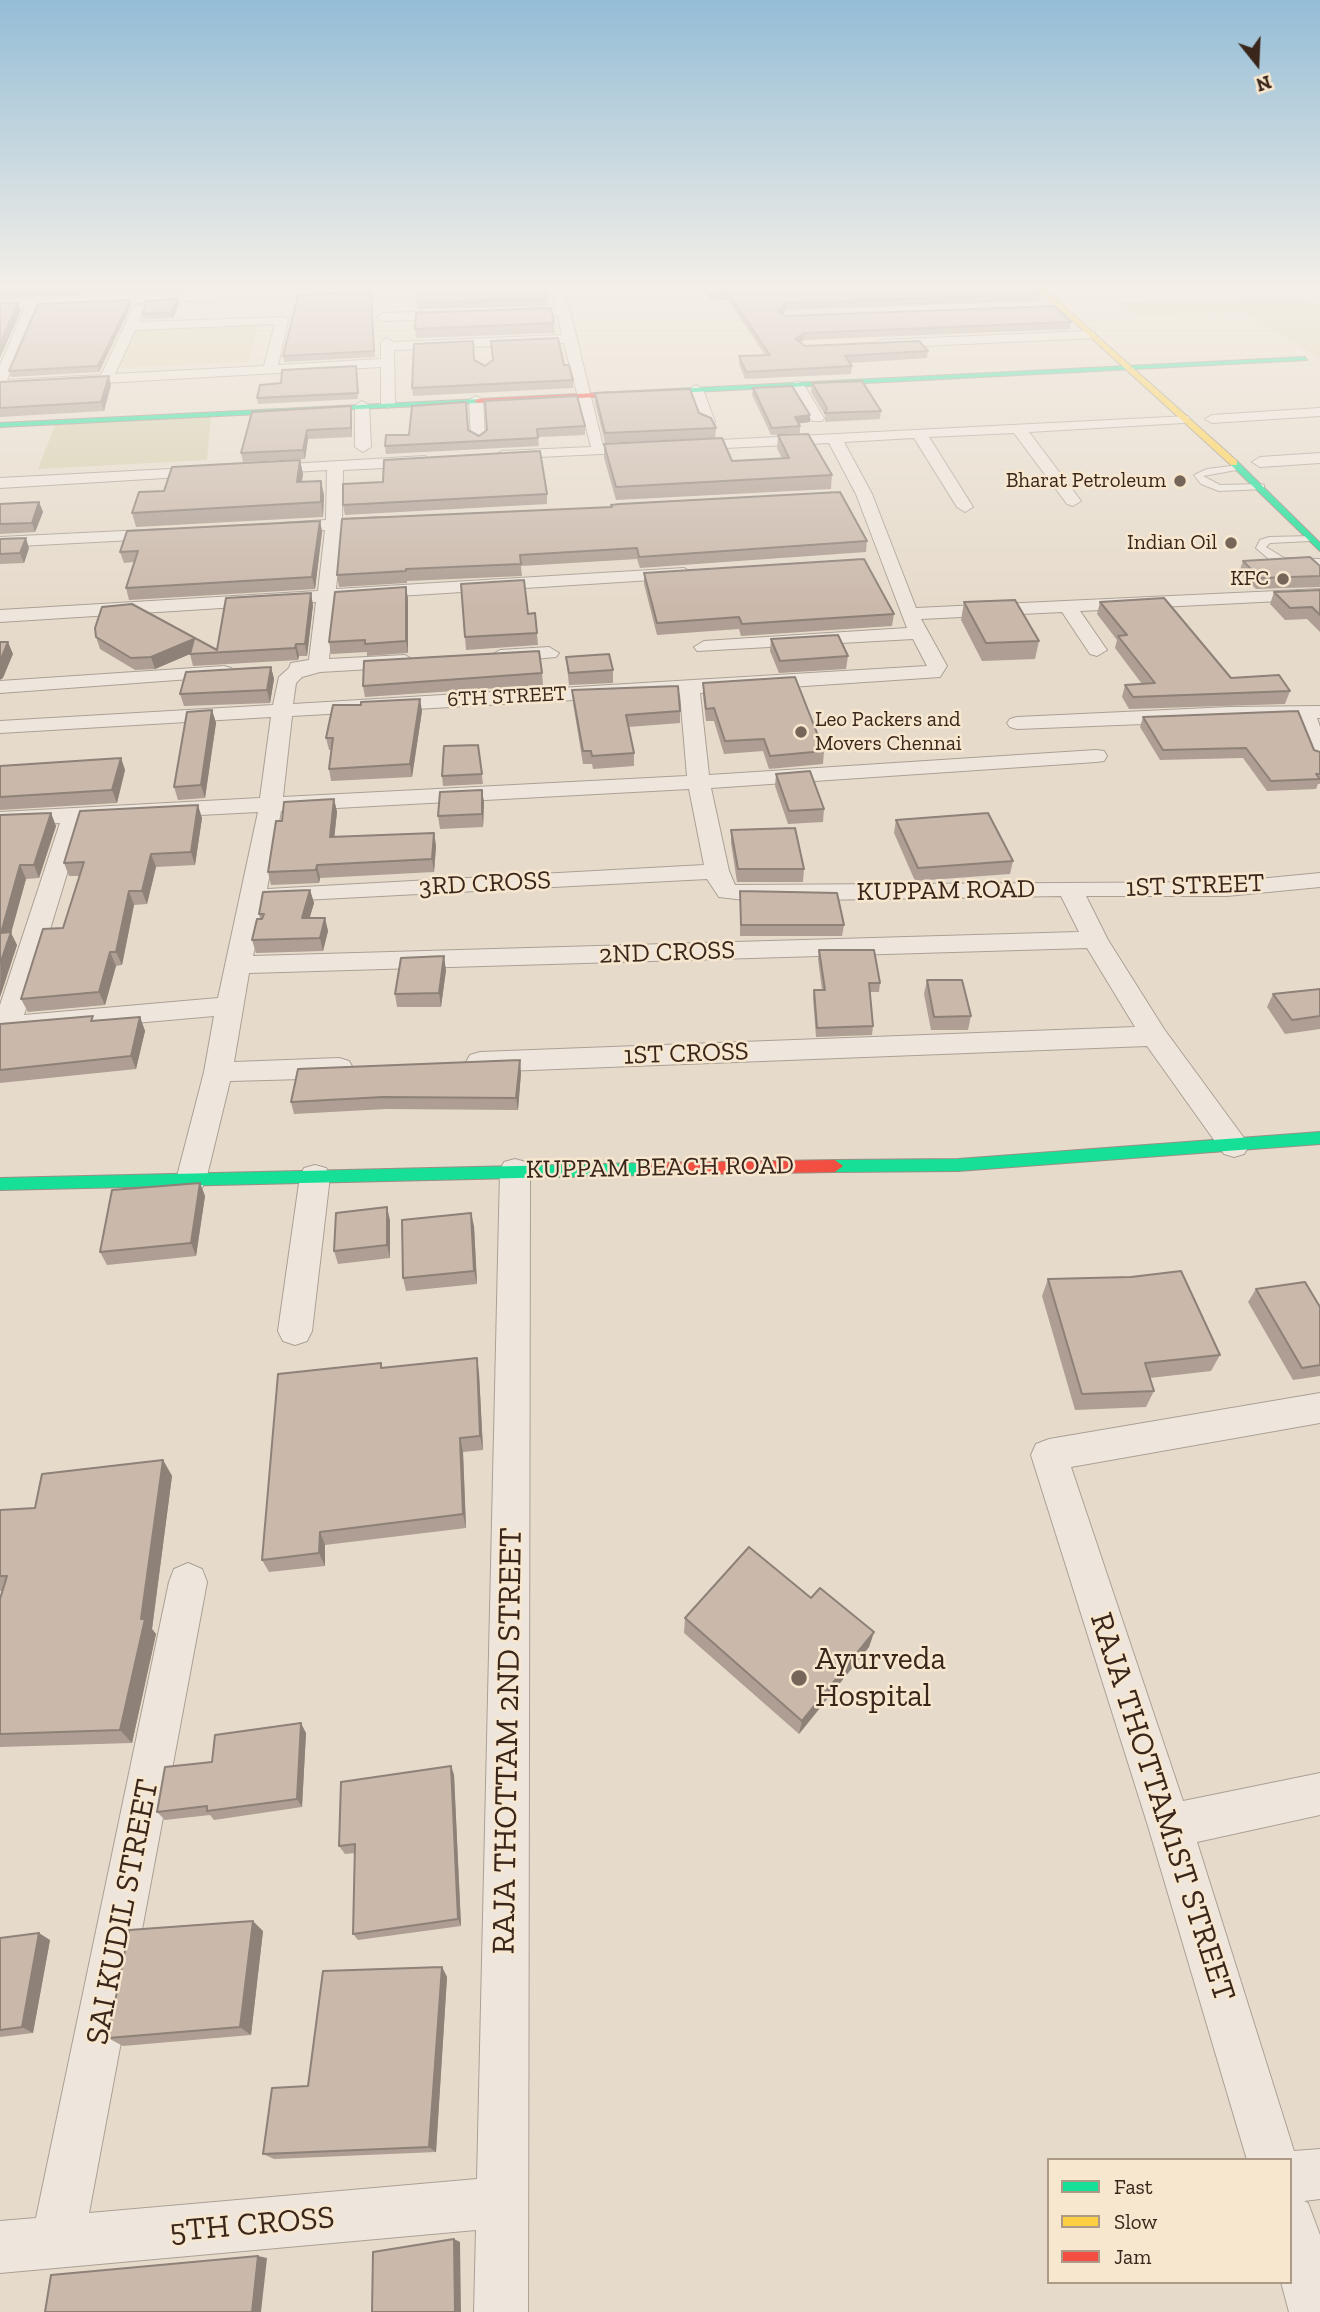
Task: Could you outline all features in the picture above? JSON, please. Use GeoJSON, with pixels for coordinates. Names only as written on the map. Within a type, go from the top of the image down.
{"type":"FeatureCollection","features":[{"type":"Feature","properties":{"kind":"street"},"geometry":{"type":"LineString","coordinates":[[388,392],[388,404]]}},
{"type":"Feature","properties":{"kind":"street"},"geometry":{"type":"LineString","coordinates":[[584,392],[598,447]]}},
{"type":"Feature","properties":{"kind":"street"},"geometry":{"type":"LineString","coordinates":[[0,425],[642,392]]}},
{"type":"Feature","properties":{"kind":"street"},"geometry":{"type":"LineString","coordinates":[[697,392],[708,422]]}},
{"type":"Feature","properties":{"kind":"street"},"geometry":{"type":"LineString","coordinates":[[801,392],[817,418]]}},
{"type":"Feature","properties":{"kind":"street"},"geometry":{"type":"LineString","coordinates":[[1153,392],[1261,487],[1315,543]]}},
{"type":"Feature","properties":{"kind":"street"},"geometry":{"type":"LineString","coordinates":[[476,400],[478,438]]}},
{"type":"Feature","properties":{"kind":"street"},"geometry":{"type":"LineString","coordinates":[[362,405],[363,447]]}},
{"type":"Feature","properties":{"kind":"street"},"geometry":{"type":"LineString","coordinates":[[1208,415],[1320,412]]}},
{"type":"Feature","properties":{"kind":"street"},"geometry":{"type":"LineString","coordinates":[[1208,415],[1231,436]]}},
{"type":"Feature","properties":{"kind":"street"},"geometry":{"type":"LineString","coordinates":[[488,457],[598,447],[835,439],[1183,419]]}},
{"type":"Feature","properties":{"kind":"street"},"geometry":{"type":"LineString","coordinates":[[1018,428],[1073,501]]}},
{"type":"Feature","properties":{"kind":"street"},"geometry":{"type":"LineString","coordinates":[[919,434],[965,507]]}},
{"type":"Feature","properties":{"kind":"street"},"geometry":{"type":"LineString","coordinates":[[704,647],[920,633],[883,561],[835,439]]}},
{"type":"Feature","properties":{"kind":"street"},"geometry":{"type":"LineString","coordinates":[[1255,457],[1320,458]]}},
{"type":"Feature","properties":{"kind":"street"},"geometry":{"type":"LineString","coordinates":[[1255,457],[1280,481]]}},
{"type":"Feature","properties":{"kind":"street"},"geometry":{"type":"LineString","coordinates":[[0,483],[437,460]]}},
{"type":"Feature","properties":{"kind":"street"},"geometry":{"type":"LineString","coordinates":[[318,666],[334,525],[335,466]]}},
{"type":"Feature","properties":{"kind":"street"},"geometry":{"type":"LineString","coordinates":[[265,529],[404,521]]}},
{"type":"Feature","properties":{"kind":"street"},"geometry":{"type":"LineString","coordinates":[[0,542],[181,533]]}},
{"type":"Feature","properties":{"kind":"street"},"geometry":{"type":"LineString","coordinates":[[0,616],[697,573]]}},
{"type":"Feature","properties":{"kind":"street"},"geometry":{"type":"LineString","coordinates":[[909,614],[1320,594]]}},
{"type":"Feature","properties":{"kind":"street"},"geometry":{"type":"LineString","coordinates":[[1067,606],[1097,650]]}},
{"type":"Feature","properties":{"kind":"street","name":"6TH STREET"},"geometry":{"type":"LineString","coordinates":[[0,727],[933,673],[937,666],[920,633]]}},
{"type":"Feature","properties":{"kind":"street"},"geometry":{"type":"LineString","coordinates":[[481,657],[549,653]]}},
{"type":"Feature","properties":{"kind":"street"},"geometry":{"type":"LineString","coordinates":[[277,668],[427,660]]}},
{"type":"Feature","properties":{"kind":"street"},"geometry":{"type":"LineString","coordinates":[[191,1180],[218,1072],[229,1006],[254,896],[271,803],[286,681],[289,677],[318,666]]}},
{"type":"Feature","properties":{"kind":"street"},"geometry":{"type":"LineString","coordinates":[[0,687],[249,670]]}},
{"type":"Feature","properties":{"kind":"street"},"geometry":{"type":"LineString","coordinates":[[689,687],[699,782],[717,871]]}},
{"type":"Feature","properties":{"kind":"street"},"geometry":{"type":"LineString","coordinates":[[1017,723],[1312,712],[1320,754]]}},
{"type":"Feature","properties":{"kind":"street"},"geometry":{"type":"LineString","coordinates":[[0,819],[699,782],[1096,756]]}},
{"type":"Feature","properties":{"kind":"street"},"geometry":{"type":"LineString","coordinates":[[74,815],[3,1025],[229,1006]]}},
{"type":"Feature","properties":{"kind":"street","name":"KUPPAM ROAD"},"geometry":{"type":"LineString","coordinates":[[717,871],[720,885],[727,892],[737,894],[1070,889],[1095,940],[1154,1036],[1234,1146]]}},
{"type":"Feature","properties":{"kind":"street","name":"3RD CROSS"},"geometry":{"type":"LineString","coordinates":[[254,896],[717,871]]}},
{"type":"Feature","properties":{"kind":"street","name":"1ST STREET"},"geometry":{"type":"LineString","coordinates":[[1070,889],[1227,889],[1320,880]]}},
{"type":"Feature","properties":{"kind":"street","name":"2ND CROSS"},"geometry":{"type":"LineString","coordinates":[[239,965],[1095,940]]}},
{"type":"Feature","properties":{"kind":"street","name":"1ST CROSS"},"geometry":{"type":"LineString","coordinates":[[456,1063],[1154,1036]]}},
{"type":"Feature","properties":{"kind":"street"},"geometry":{"type":"LineString","coordinates":[[218,1072],[372,1066]]}},
{"type":"Feature","properties":{"kind":"street","name":"KUPPAM BEACH ROAD"},"geometry":{"type":"LineString","coordinates":[[0,1184],[515,1170],[958,1165],[1320,1138]]}},
{"type":"Feature","properties":{"kind":"street","name":"RAJA THOTTAM 2ND STREET"},"geometry":{"type":"LineString","coordinates":[[501,2312],[515,1170]]}},
{"type":"Feature","properties":{"kind":"street"},"geometry":{"type":"LineString","coordinates":[[295,1331],[316,1176]]}},
{"type":"Feature","properties":{"kind":"street","name":"RAJA THOTTAM1ST STREET"},"geometry":{"type":"LineString","coordinates":[[1271,2158],[1170,1826],[1049,1455],[1320,1408]]}},
{"type":"Feature","properties":{"kind":"street","name":"SAI KUDIL STREET"},"geometry":{"type":"LineString","coordinates":[[57,2242],[188,1581]]}},
{"type":"Feature","properties":{"kind":"street"},"geometry":{"type":"LineString","coordinates":[[1170,1826],[1320,1794]]}},
{"type":"Feature","properties":{"kind":"street"},"geometry":{"type":"LineString","coordinates":[[1292,2177],[1320,2174]]}},
{"type":"Feature","properties":{"kind":"street","name":"5TH CROSS"},"geometry":{"type":"LineString","coordinates":[[0,2247],[503,2202]]}},
{"type":"Feature","properties":{"kind":"street"},"geometry":{"type":"LineString","coordinates":[[1292,2228],[1316,2312]]}},
{"type":"Feature","properties":{"kind":"lane"},"geometry":{"type":"LineString","coordinates":[[1239,467],[1207,471],[1198,475],[1204,482],[1219,488],[1261,487]]}},
{"type":"Feature","properties":{"kind":"lane"},"geometry":{"type":"LineString","coordinates":[[1315,543],[1269,540],[1263,542],[1261,548],[1273,558],[1283,561],[1320,562]]}},
{"type":"Feature","properties":{"kind":"shaded area"},"geometry":{"type":"Polygon","coordinates":[[[211,416],[207,460],[38,469],[55,425],[211,416]]]}},
{"type":"Feature","properties":{"kind":"building"},"geometry":{"type":"Polygon","coordinates":[[[0,392],[104,392],[101,402],[0,408],[0,392]]]}},
{"type":"Feature","properties":{"kind":"building"},"geometry":{"type":"Polygon","coordinates":[[[258,392],[358,393],[257,398],[258,392]]]}},
{"type":"Feature","properties":{"kind":"building"},"geometry":{"type":"Polygon","coordinates":[[[691,392],[699,413],[711,418],[716,428],[605,433],[595,393],[691,392]]]}},
{"type":"Feature","properties":{"kind":"building"},"geometry":{"type":"Polygon","coordinates":[[[755,392],[796,392],[810,415],[795,417],[800,426],[772,428],[755,392]]]}},
{"type":"Feature","properties":{"kind":"building"},"geometry":{"type":"Polygon","coordinates":[[[817,392],[869,392],[881,411],[825,413],[827,408],[817,392]]]}},
{"type":"Feature","properties":{"kind":"building"},"geometry":{"type":"Polygon","coordinates":[[[577,396],[585,426],[537,429],[538,438],[385,446],[386,435],[409,435],[412,406],[466,402],[468,430],[479,436],[487,430],[485,401],[577,396]]]}},
{"type":"Feature","properties":{"kind":"building"},"geometry":{"type":"Polygon","coordinates":[[[351,406],[351,428],[307,430],[303,450],[241,453],[252,412],[351,406]]]}},
{"type":"Feature","properties":{"kind":"building"},"geometry":{"type":"Polygon","coordinates":[[[808,434],[832,475],[616,487],[604,444],[722,438],[732,461],[789,458],[778,435],[808,434]]]}},
{"type":"Feature","properties":{"kind":"building"},"geometry":{"type":"Polygon","coordinates":[[[540,451],[547,494],[343,505],[343,484],[383,482],[384,460],[540,451]]]}},
{"type":"Feature","properties":{"kind":"building"},"geometry":{"type":"Polygon","coordinates":[[[300,460],[297,482],[321,481],[321,502],[132,513],[139,492],[164,491],[172,467],[300,460]]]}},
{"type":"Feature","properties":{"kind":"building"},"geometry":{"type":"Polygon","coordinates":[[[840,492],[867,541],[639,557],[637,548],[520,555],[521,564],[337,575],[342,519],[612,507],[611,505],[620,504],[840,492]]]}},
{"type":"Feature","properties":{"kind":"building"},"geometry":{"type":"Polygon","coordinates":[[[39,502],[32,523],[0,524],[0,504],[39,502]]]}},
{"type":"Feature","properties":{"kind":"building"},"geometry":{"type":"Polygon","coordinates":[[[320,521],[312,577],[126,588],[138,551],[120,552],[127,531],[320,521]]]}},
{"type":"Feature","properties":{"kind":"building"},"geometry":{"type":"Polygon","coordinates":[[[26,538],[20,553],[0,554],[0,539],[26,538]]]}},
{"type":"Feature","properties":{"kind":"building"},"geometry":{"type":"Polygon","coordinates":[[[1310,557],[1320,566],[1320,576],[1260,578],[1243,561],[1310,557]]]}},
{"type":"Feature","properties":{"kind":"building"},"geometry":{"type":"Polygon","coordinates":[[[864,559],[894,614],[742,624],[739,617],[657,623],[644,573],[864,559]]]}},
{"type":"Feature","properties":{"kind":"building"},"geometry":{"type":"Polygon","coordinates":[[[524,580],[528,614],[535,613],[537,633],[465,637],[461,584],[524,580]]]}},
{"type":"Feature","properties":{"kind":"building"},"geometry":{"type":"Polygon","coordinates":[[[406,587],[406,641],[365,644],[365,640],[329,642],[335,592],[406,587]]]}},
{"type":"Feature","properties":{"kind":"building"},"geometry":{"type":"Polygon","coordinates":[[[1320,590],[1320,615],[1312,607],[1290,608],[1274,592],[1320,590]]]}},
{"type":"Feature","properties":{"kind":"building"},"geometry":{"type":"Polygon","coordinates":[[[311,593],[305,644],[296,644],[295,648],[190,654],[194,639],[151,657],[131,658],[96,637],[95,628],[102,607],[132,604],[217,650],[226,598],[311,593]]]}},
{"type":"Feature","properties":{"kind":"building"},"geometry":{"type":"Polygon","coordinates":[[[1164,598],[1231,678],[1279,675],[1290,691],[1133,697],[1125,685],[1155,683],[1118,636],[1127,635],[1100,602],[1164,598]]]}},
{"type":"Feature","properties":{"kind":"building"},"geometry":{"type":"Polygon","coordinates":[[[1015,600],[1039,641],[986,643],[964,602],[1015,600]]]}},
{"type":"Feature","properties":{"kind":"building"},"geometry":{"type":"Polygon","coordinates":[[[838,635],[848,656],[780,661],[771,639],[838,635]]]}},
{"type":"Feature","properties":{"kind":"building"},"geometry":{"type":"Polygon","coordinates":[[[0,642],[8,642],[0,661],[0,642]]]}},
{"type":"Feature","properties":{"kind":"building"},"geometry":{"type":"Polygon","coordinates":[[[539,651],[542,673],[363,686],[364,661],[539,651]]]}},
{"type":"Feature","properties":{"kind":"building"},"geometry":{"type":"Polygon","coordinates":[[[609,654],[613,670],[569,673],[566,657],[609,654]]]}},
{"type":"Feature","properties":{"kind":"building"},"geometry":{"type":"Polygon","coordinates":[[[271,667],[267,690],[180,694],[186,672],[271,667]]]}},
{"type":"Feature","properties":{"kind":"building"},"geometry":{"type":"Polygon","coordinates":[[[795,677],[824,751],[770,756],[764,739],[725,741],[714,708],[706,709],[703,683],[795,677]]]}},
{"type":"Feature","properties":{"kind":"building"},"geometry":{"type":"Polygon","coordinates":[[[678,686],[680,711],[626,715],[634,753],[592,756],[591,751],[583,751],[572,690],[678,686]]]}},
{"type":"Feature","properties":{"kind":"building"},"geometry":{"type":"Polygon","coordinates":[[[420,699],[410,764],[329,769],[333,738],[326,738],[333,705],[420,699]]]}},
{"type":"Feature","properties":{"kind":"building"},"geometry":{"type":"Polygon","coordinates":[[[212,710],[201,785],[174,787],[187,712],[212,710]]]}},
{"type":"Feature","properties":{"kind":"building"},"geometry":{"type":"Polygon","coordinates":[[[1298,711],[1314,750],[1320,752],[1320,774],[1316,774],[1320,779],[1271,781],[1246,748],[1163,750],[1143,717],[1298,711]]]}},
{"type":"Feature","properties":{"kind":"building"},"geometry":{"type":"Polygon","coordinates":[[[478,745],[482,774],[442,776],[444,746],[478,745]]]}},
{"type":"Feature","properties":{"kind":"building"},"geometry":{"type":"Polygon","coordinates":[[[121,758],[112,790],[0,797],[0,766],[121,758]]]}},
{"type":"Feature","properties":{"kind":"building"},"geometry":{"type":"Polygon","coordinates":[[[810,771],[824,809],[789,811],[776,774],[810,771]]]}},
{"type":"Feature","properties":{"kind":"building"},"geometry":{"type":"Polygon","coordinates":[[[482,790],[482,814],[438,816],[440,792],[482,790]]]}},
{"type":"Feature","properties":{"kind":"building"},"geometry":{"type":"Polygon","coordinates":[[[334,799],[330,837],[434,833],[432,859],[317,865],[316,870],[268,872],[276,821],[282,821],[284,802],[334,799]]]}},
{"type":"Feature","properties":{"kind":"building"},"geometry":{"type":"Polygon","coordinates":[[[198,805],[191,852],[151,854],[142,891],[129,891],[116,952],[110,952],[99,992],[21,999],[43,929],[63,928],[84,862],[64,863],[80,811],[198,805]]]}},
{"type":"Feature","properties":{"kind":"building"},"geometry":{"type":"Polygon","coordinates":[[[51,813],[34,865],[20,865],[1,933],[11,932],[0,964],[0,815],[51,813]]]}},
{"type":"Feature","properties":{"kind":"building"},"geometry":{"type":"Polygon","coordinates":[[[988,813],[1013,861],[918,868],[896,820],[988,813]]]}},
{"type":"Feature","properties":{"kind":"building"},"geometry":{"type":"Polygon","coordinates":[[[795,828],[804,869],[738,869],[731,830],[795,828]]]}},
{"type":"Feature","properties":{"kind":"building"},"geometry":{"type":"Polygon","coordinates":[[[310,890],[302,918],[325,918],[320,938],[252,940],[257,919],[262,919],[264,914],[259,914],[263,892],[310,890]]]}},
{"type":"Feature","properties":{"kind":"building"},"geometry":{"type":"Polygon","coordinates":[[[740,891],[837,893],[844,925],[741,925],[740,891]]]}},
{"type":"Feature","properties":{"kind":"building"},"geometry":{"type":"Polygon","coordinates":[[[819,950],[874,950],[880,983],[869,983],[873,1026],[817,1028],[814,990],[825,990],[819,950]]]}},
{"type":"Feature","properties":{"kind":"building"},"geometry":{"type":"Polygon","coordinates":[[[444,956],[439,993],[395,994],[401,958],[444,956]]]}},
{"type":"Feature","properties":{"kind":"building"},"geometry":{"type":"Polygon","coordinates":[[[927,980],[962,980],[971,1016],[934,1017],[927,980]]]}},
{"type":"Feature","properties":{"kind":"building"},"geometry":{"type":"Polygon","coordinates":[[[1320,989],[1320,1016],[1292,1020],[1273,994],[1320,989]]]}},
{"type":"Feature","properties":{"kind":"building"},"geometry":{"type":"Polygon","coordinates":[[[93,1016],[91,1021],[140,1017],[131,1056],[0,1070],[0,1024],[93,1016]]]}},
{"type":"Feature","properties":{"kind":"building"},"geometry":{"type":"Polygon","coordinates":[[[520,1060],[516,1098],[383,1097],[291,1102],[298,1069],[520,1060]]]}},
{"type":"Feature","properties":{"kind":"building"},"geometry":{"type":"Polygon","coordinates":[[[200,1183],[191,1243],[100,1252],[112,1190],[200,1183]]]}},
{"type":"Feature","properties":{"kind":"building"},"geometry":{"type":"Polygon","coordinates":[[[387,1207],[387,1245],[334,1251],[336,1213],[387,1207]]]}},
{"type":"Feature","properties":{"kind":"building"},"geometry":{"type":"Polygon","coordinates":[[[471,1213],[474,1271],[403,1278],[402,1220],[471,1213]]]}},
{"type":"Feature","properties":{"kind":"building"},"geometry":{"type":"Polygon","coordinates":[[[1181,1271],[1220,1355],[1145,1363],[1154,1391],[1082,1394],[1048,1279],[1131,1277],[1181,1271]]]}},
{"type":"Feature","properties":{"kind":"building"},"geometry":{"type":"Polygon","coordinates":[[[1305,1282],[1320,1307],[1320,1365],[1302,1368],[1256,1289],[1305,1282]]]}},
{"type":"Feature","properties":{"kind":"building"},"geometry":{"type":"Polygon","coordinates":[[[477,1358],[480,1436],[460,1438],[463,1514],[320,1532],[319,1553],[262,1560],[278,1374],[381,1363],[381,1368],[477,1358]]]}},
{"type":"Feature","properties":{"kind":"building"},"geometry":{"type":"Polygon","coordinates":[[[163,1460],[141,1619],[145,1619],[120,1730],[0,1734],[0,1599],[7,1576],[0,1576],[0,1510],[35,1508],[42,1474],[163,1460]]]}},
{"type":"Feature","properties":{"kind":"building"},"geometry":{"type":"Polygon","coordinates":[[[749,1547],[811,1598],[820,1588],[874,1632],[802,1721],[685,1618],[749,1547]]]}},
{"type":"Feature","properties":{"kind":"building"},"geometry":{"type":"Polygon","coordinates":[[[301,1723],[297,1799],[207,1811],[207,1806],[157,1812],[165,1767],[212,1762],[215,1735],[301,1723]]]}},
{"type":"Feature","properties":{"kind":"building"},"geometry":{"type":"Polygon","coordinates":[[[451,1766],[458,1919],[353,1934],[355,1844],[339,1846],[341,1782],[451,1766]]]}},
{"type":"Feature","properties":{"kind":"building"},"geometry":{"type":"Polygon","coordinates":[[[253,1921],[240,2027],[108,2038],[129,1930],[253,1921]]]}},
{"type":"Feature","properties":{"kind":"building"},"geometry":{"type":"Polygon","coordinates":[[[39,1933],[22,2027],[0,2030],[0,1938],[39,1933]]]}},
{"type":"Feature","properties":{"kind":"building"},"geometry":{"type":"Polygon","coordinates":[[[442,1967],[429,2147],[263,2154],[272,2088],[308,2086],[323,1971],[442,1967]]]}},
{"type":"Feature","properties":{"kind":"building"},"geometry":{"type":"Polygon","coordinates":[[[454,2239],[455,2312],[372,2312],[373,2252],[454,2239]]]}},
{"type":"Feature","properties":{"kind":"building"},"geometry":{"type":"Polygon","coordinates":[[[258,2256],[252,2312],[45,2312],[51,2275],[258,2256]]]}},
{"type":"Feature","properties":{"kind":"traffic: fast"},"geometry":{"type":"LineString","coordinates":[[0,425],[478,401]]}},
{"type":"Feature","properties":{"kind":"traffic: fast"},"geometry":{"type":"LineString","coordinates":[[1234,463],[1320,548]]}},
{"type":"Feature","properties":{"kind":"traffic: fast"},"geometry":{"type":"LineString","coordinates":[[835,1166],[958,1165],[1320,1138]]}},
{"type":"Feature","properties":{"kind":"traffic: fast"},"geometry":{"type":"LineString","coordinates":[[0,1184],[647,1169]]}},
{"type":"Feature","properties":{"kind":"traffic: slow"},"geometry":{"type":"LineString","coordinates":[[1155,392],[1234,463]]}},
{"type":"Feature","properties":{"kind":"traffic: jam"},"geometry":{"type":"LineString","coordinates":[[478,401],[655,392]]}},
{"type":"Feature","properties":{"kind":"traffic: jam"},"geometry":{"type":"LineString","coordinates":[[647,1169],[835,1166]]}},
{"type":"Feature","properties":{"kind":"place","name":"Bharat Petroleum"},"geometry":{"type":"Point","coordinates":[1180,481]}},
{"type":"Feature","properties":{"kind":"place","name":"Indian Oil"},"geometry":{"type":"Point","coordinates":[1231,543]}},
{"type":"Feature","properties":{"kind":"place","name":"KFC"},"geometry":{"type":"Point","coordinates":[1283,579]}},
{"type":"Feature","properties":{"kind":"place","name":"Leo Packers and Movers Chennai"},"geometry":{"type":"Point","coordinates":[801,732]}},
{"type":"Feature","properties":{"kind":"place","name":"Ayurveda Hospital"},"geometry":{"type":"Point","coordinates":[799,1678]}}]}
